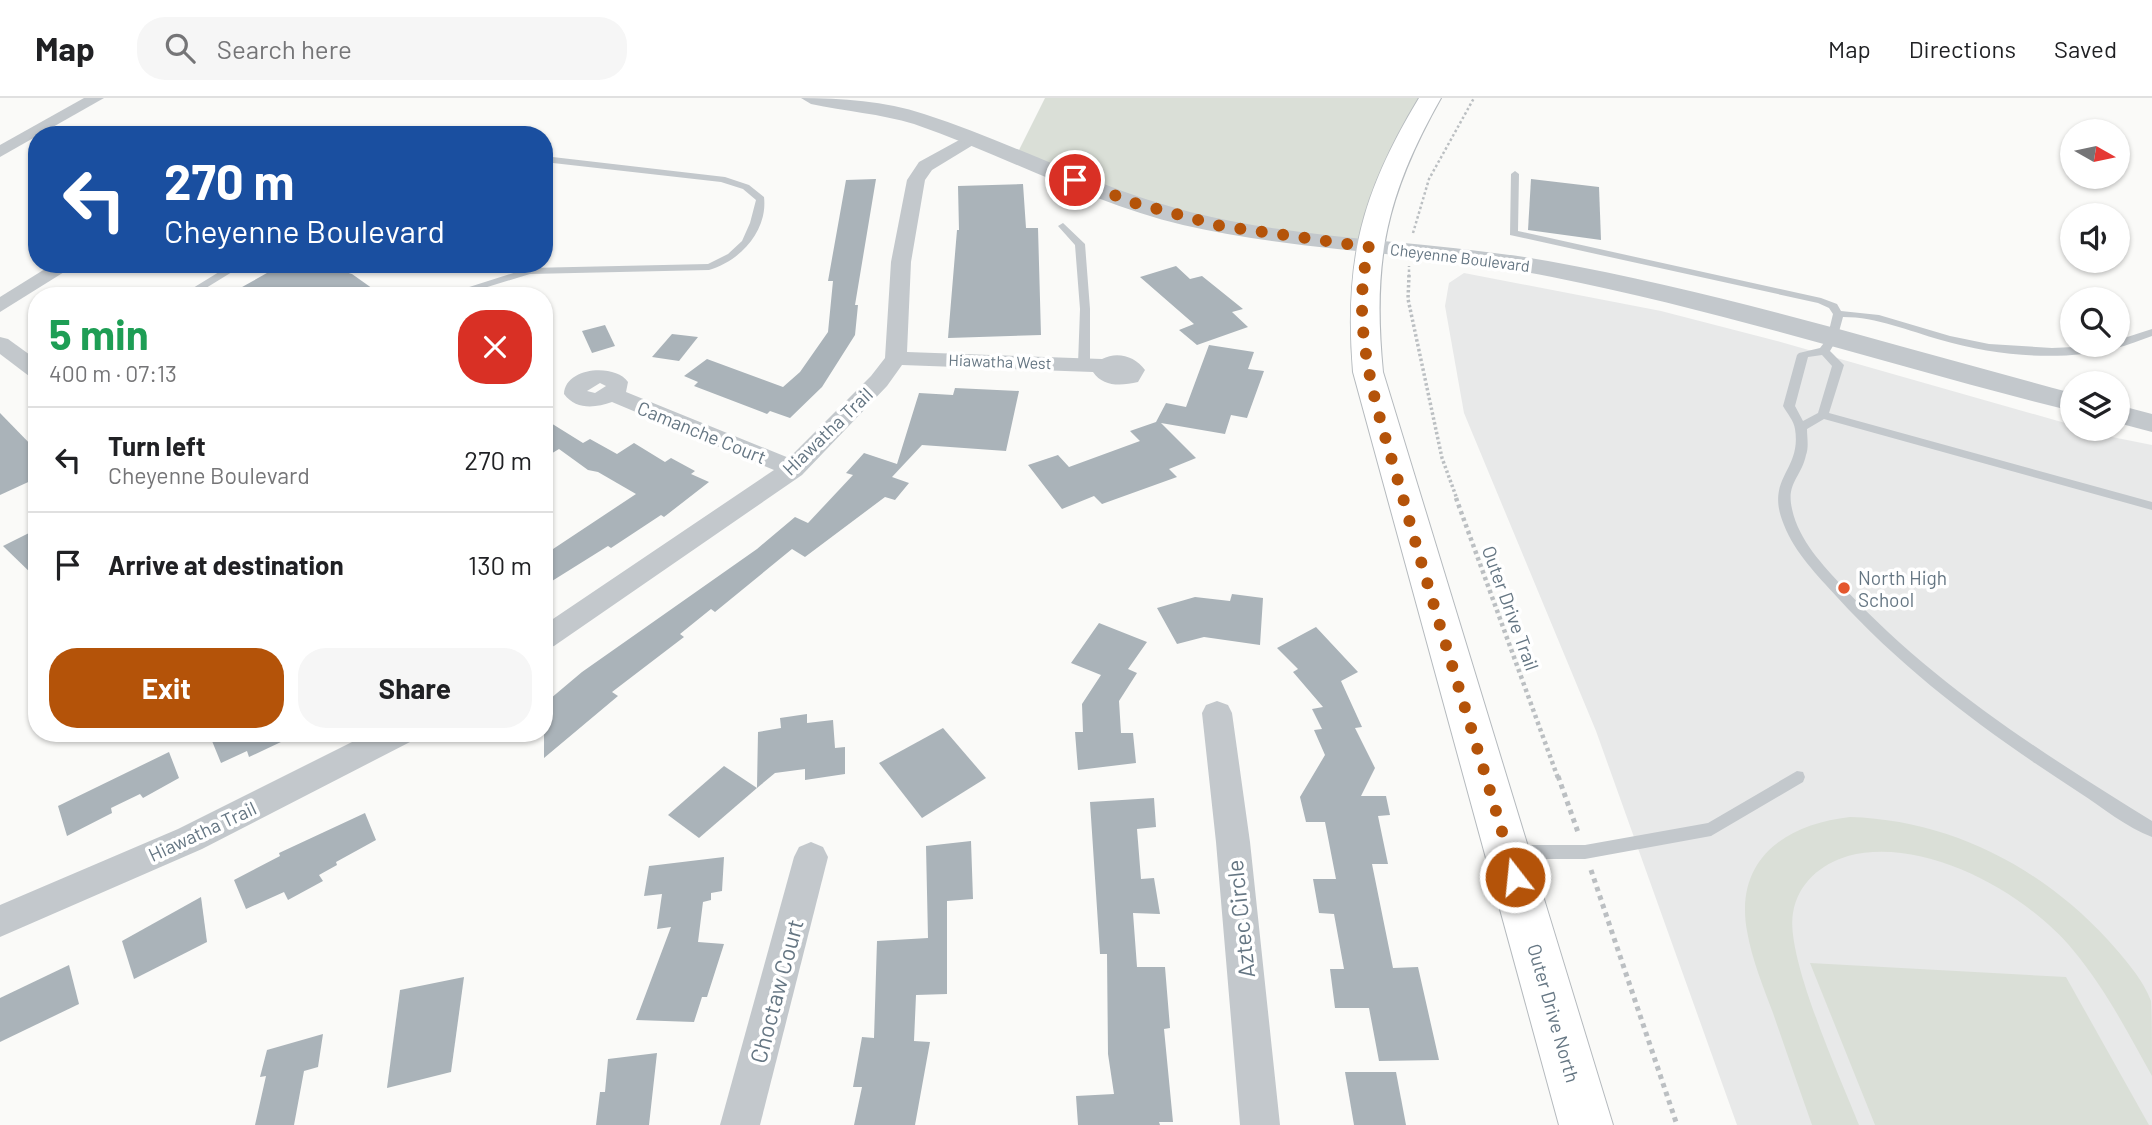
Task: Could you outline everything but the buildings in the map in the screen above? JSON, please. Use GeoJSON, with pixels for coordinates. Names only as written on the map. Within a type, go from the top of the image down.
{"type":"FeatureCollection","features":[{"type":"Feature","properties":{"kind":"main road","name":"Outer Drive North"},"geometry":{"type":"LineString","coordinates":[[1430,98],[1399,150],[1370,233],[1363,285],[1368,372],[1427,584],[1508,852],[1586,1125]]}},
{"type":"Feature","properties":{"kind":"street"},"geometry":{"type":"LineString","coordinates":[[46,126],[96,98]]}},
{"type":"Feature","properties":{"kind":"street","name":"Cheyenne Boulevard"},"geometry":{"type":"LineString","coordinates":[[811,98],[836,100],[916,118],[1135,203],[1185,218],[1262,234],[1550,269],[1831,334],[2060,399]]}},
{"type":"Feature","properties":{"kind":"street"},"geometry":{"type":"LineString","coordinates":[[0,152],[28,136]]}},
{"type":"Feature","properties":{"kind":"street"},"geometry":{"type":"LineString","coordinates":[[896,358],[901,262],[916,180],[925,166],[972,138]]}},
{"type":"Feature","properties":{"kind":"street"},"geometry":{"type":"LineString","coordinates":[[30,287],[53,273]]}},
{"type":"Feature","properties":{"kind":"street"},"geometry":{"type":"LineString","coordinates":[[0,306],[28,288]]}},
{"type":"Feature","properties":{"kind":"street"},"geometry":{"type":"LineString","coordinates":[[0,344],[28,364]]}},
{"type":"Feature","properties":{"kind":"street","name":"Hiawatha West"},"geometry":{"type":"LineString","coordinates":[[896,358],[1095,365]]}},
{"type":"Feature","properties":{"kind":"street","name":"Hiawatha Trail"},"geometry":{"type":"LineString","coordinates":[[553,633],[793,469],[879,381],[896,358]]}},
{"type":"Feature","properties":{"kind":"street","name":"Camanche Court"},"geometry":{"type":"LineString","coordinates":[[611,394],[793,469]]}},
{"type":"Feature","properties":{"kind":"street"},"geometry":{"type":"LineString","coordinates":[[2130,417],[2152,423]]}},
{"type":"Feature","properties":{"kind":"street","name":"Aztec Circle"},"geometry":{"type":"LineString","coordinates":[[1217,713],[1233,842],[1260,1125]]}},
{"type":"Feature","properties":{"kind":"street","name":"Hiawatha Trail"},"geometry":{"type":"LineString","coordinates":[[0,921],[190,839],[381,742]]}},
{"type":"Feature","properties":{"kind":"street","name":"Choctaw Court"},"geometry":{"type":"LineString","coordinates":[[740,1125],[811,857]]}},
{"type":"Feature","properties":{"kind":"lane"},"geometry":{"type":"LineString","coordinates":[[553,160],[722,179],[746,187],[761,198],[742,250],[727,261],[709,267],[553,270]]}},
{"type":"Feature","properties":{"kind":"lane"},"geometry":{"type":"LineString","coordinates":[[1515,174],[1513,233],[1821,301],[1832,306],[1831,334],[1838,365],[1823,415]]}},
{"type":"Feature","properties":{"kind":"lane"},"geometry":{"type":"LineString","coordinates":[[1063,226],[1080,244],[1095,365]]}},
{"type":"Feature","properties":{"kind":"lane"},"geometry":{"type":"LineString","coordinates":[[200,287],[225,273]]}},
{"type":"Feature","properties":{"kind":"lane"},"geometry":{"type":"LineString","coordinates":[[476,287],[522,273]]}},
{"type":"Feature","properties":{"kind":"lane"},"geometry":{"type":"LineString","coordinates":[[2060,350],[2003,348],[1949,339],[1856,314],[1803,355],[1789,406],[1801,426],[1801,454],[1782,487],[1786,514],[1804,551],[1843,596],[1894,647],[1986,724],[2035,758],[2152,830]]}},
{"type":"Feature","properties":{"kind":"lane"},"geometry":{"type":"LineString","coordinates":[[2130,339],[2152,332]]}},
{"type":"Feature","properties":{"kind":"lane"},"geometry":{"type":"LineString","coordinates":[[1801,426],[1823,415],[2152,506]]}},
{"type":"Feature","properties":{"kind":"lane"},"geometry":{"type":"LineString","coordinates":[[1508,852],[1585,852],[1711,829],[1797,777]]}},
{"type":"Feature","properties":{"kind":"path","name":"Outer Drive Trail"},"geometry":{"type":"LineString","coordinates":[[1475,98],[1440,157],[1419,208],[1411,250],[1408,299],[1443,458],[1585,852],[1678,1125]]}},
{"type":"Feature","properties":{"kind":"shaded area"},"geometry":{"type":"Polygon","coordinates":[[[1045,98],[1428,98],[1363,243],[1200,217],[1132,197],[1018,152],[1045,98]]]}},
{"type":"Feature","properties":{"kind":"shaded area","name":"North High School"},"geometry":{"type":"Polygon","coordinates":[[[1464,273],[1661,311],[2060,422],[2060,441],[2130,441],[2152,445],[2152,1125],[1737,1125],[1596,731],[1464,413],[1445,306],[1449,283],[1464,273]]]}},
{"type":"Feature","properties":{"kind":"shaded area"},"geometry":{"type":"Polygon","coordinates":[[[1850,817],[1923,827],[1958,838],[2023,870],[2082,914],[2126,961],[2151,1001],[2152,1076],[2116,1011],[2085,965],[2053,928],[2028,908],[2001,889],[1940,862],[1908,854],[1878,852],[1848,856],[1829,864],[1812,876],[1800,893],[1793,913],[1797,958],[1806,987],[1859,1125],[1812,1125],[1755,963],[1747,931],[1745,906],[1749,884],[1757,865],[1770,850],[1786,837],[1805,828],[1850,817]]]}},
{"type":"Feature","properties":{"kind":"shaded area"},"geometry":{"type":"Polygon","coordinates":[[[1810,963],[2066,977],[2149,1125],[1875,1125],[1810,963]]]}},
{"type":"Feature","properties":{"kind":"place","name":"North High School"},"geometry":{"type":"Point","coordinates":[1844,588]}},
{"type":"Feature","properties":{"kind":"route"},"geometry":{"type":"LineString","coordinates":[[1075,180],[1135,203],[1185,218],[1262,234],[1369,247],[1363,285],[1368,372],[1427,584],[1515,877]]}}]}
